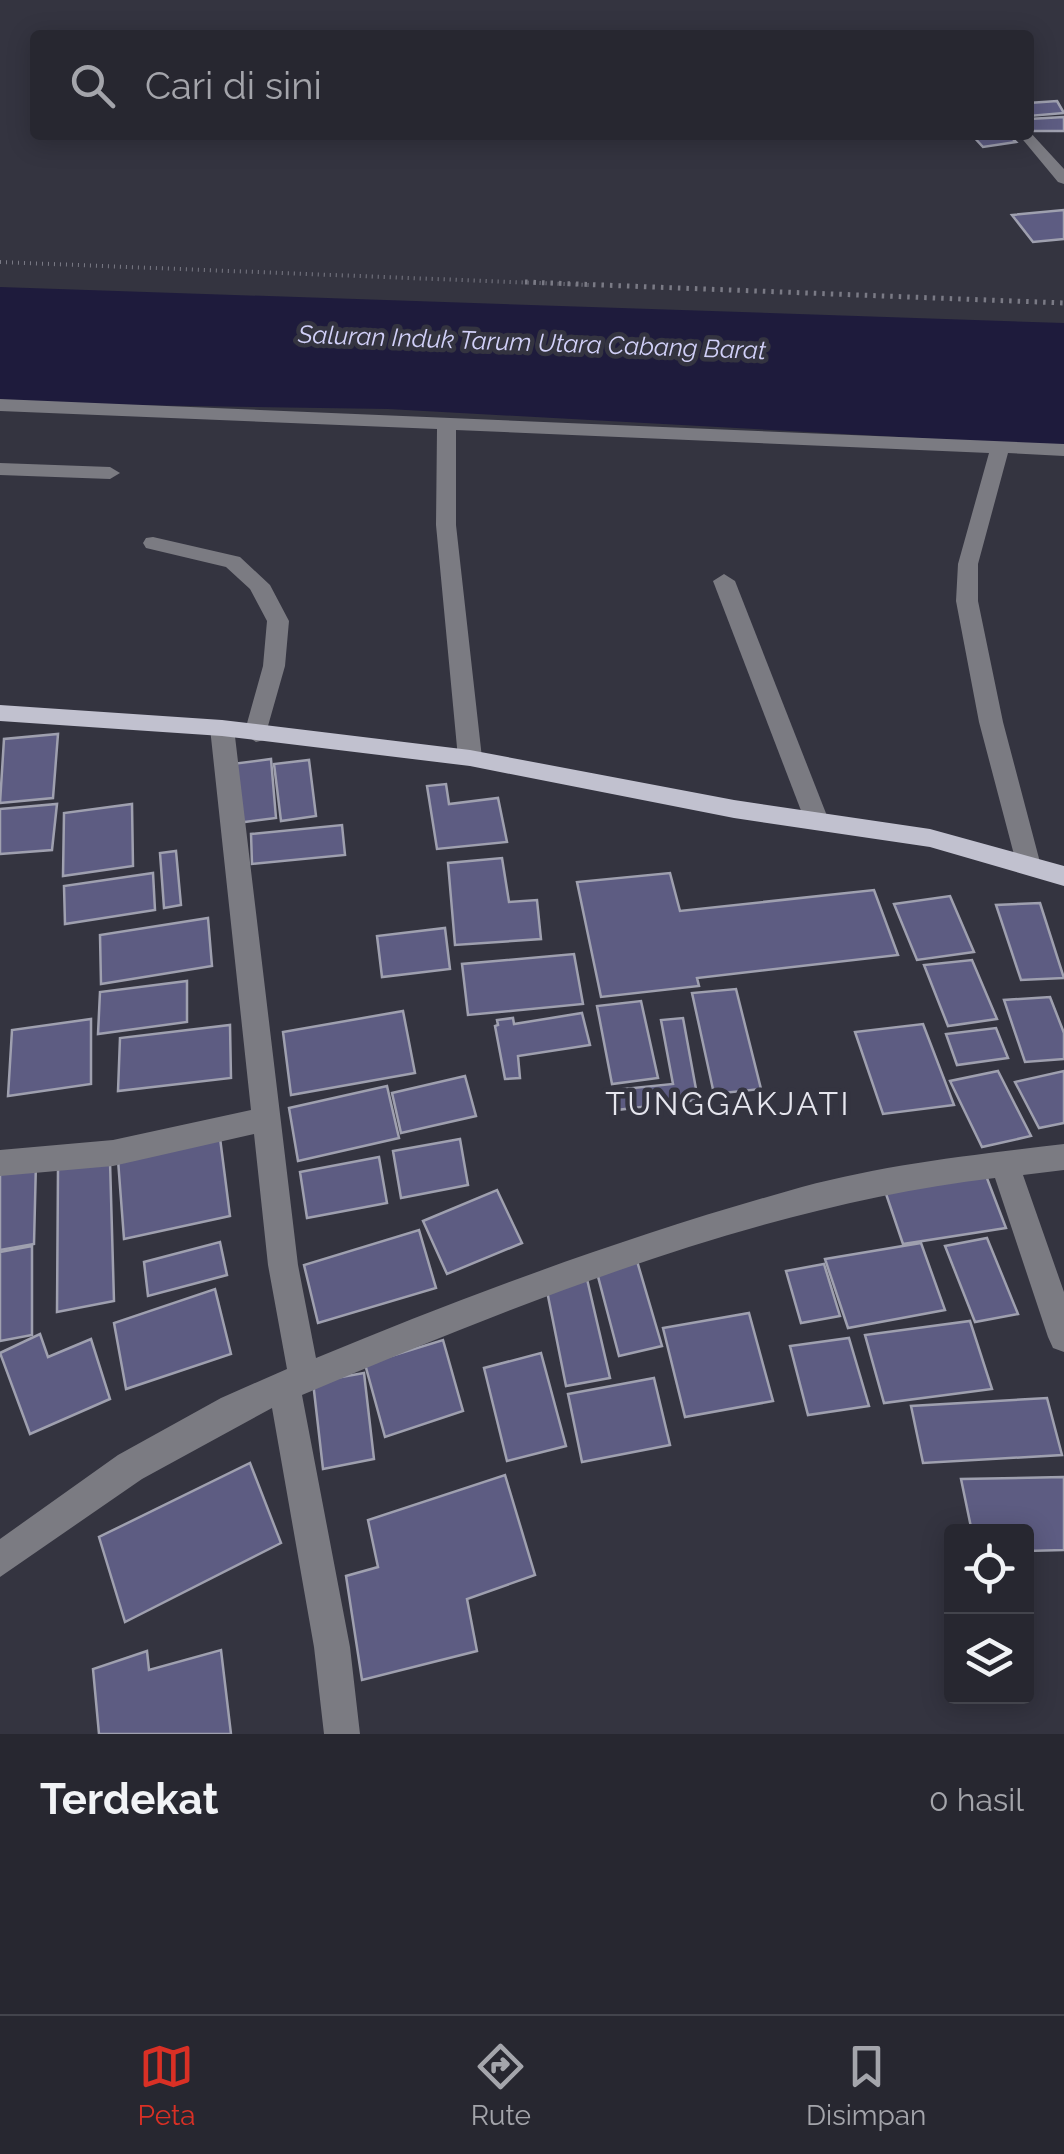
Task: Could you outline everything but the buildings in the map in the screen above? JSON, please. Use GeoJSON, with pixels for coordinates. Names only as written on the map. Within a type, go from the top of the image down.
{"type":"FeatureCollection","features":[{"type":"Feature","properties":{"kind":"main road"},"geometry":{"type":"LineString","coordinates":[[0,713],[222,728],[470,758],[930,838],[1064,876]]}},
{"type":"Feature","properties":{"kind":"street"},"geometry":{"type":"LineString","coordinates":[[1030,140],[1064,178]]}},
{"type":"Feature","properties":{"kind":"street"},"geometry":{"type":"LineString","coordinates":[[0,404],[1064,450]]}},
{"type":"Feature","properties":{"kind":"street"},"geometry":{"type":"LineString","coordinates":[[447,422],[446,525],[470,758]]}},
{"type":"Feature","properties":{"kind":"street"},"geometry":{"type":"LineString","coordinates":[[1000,449],[968,564],[968,601],[991,722],[1029,866]]}},
{"type":"Feature","properties":{"kind":"street"},"geometry":{"type":"LineString","coordinates":[[0,468],[110,472]]}},
{"type":"Feature","properties":{"kind":"street"},"geometry":{"type":"LineString","coordinates":[[152,544],[232,562],[260,586],[278,620],[274,666],[256,734]]}},
{"type":"Feature","properties":{"kind":"street"},"geometry":{"type":"LineString","coordinates":[[724,581],[817,821]]}},
{"type":"Feature","properties":{"kind":"street"},"geometry":{"type":"LineString","coordinates":[[222,728],[294,1380],[342,1734]]}},
{"type":"Feature","properties":{"kind":"street"},"geometry":{"type":"LineString","coordinates":[[0,1163],[113,1153],[265,1119]]}},
{"type":"Feature","properties":{"kind":"street"},"geometry":{"type":"LineString","coordinates":[[0,1560],[130,1467],[294,1380],[492,1300],[790,1204],[1004,1162],[1064,1157]]}},
{"type":"Feature","properties":{"kind":"street"},"geometry":{"type":"LineString","coordinates":[[1004,1162],[1064,1337]]}},
{"type":"Feature","properties":{"kind":"path"},"geometry":{"type":"LineString","coordinates":[[0,262],[1064,303]]}},
{"type":"Feature","properties":{"kind":"water","name":"Saluran Induk Tarum Utara Cabang Barat"},"geometry":{"type":"Polygon","coordinates":[[[0,287],[1064,323],[1064,446],[388,409],[0,403],[0,287]]]}},
{"type":"Feature","properties":{"kind":"district","name":"TUNGGAKJATI"},"geometry":{"type":"Point","coordinates":[728,1103]}}]}
